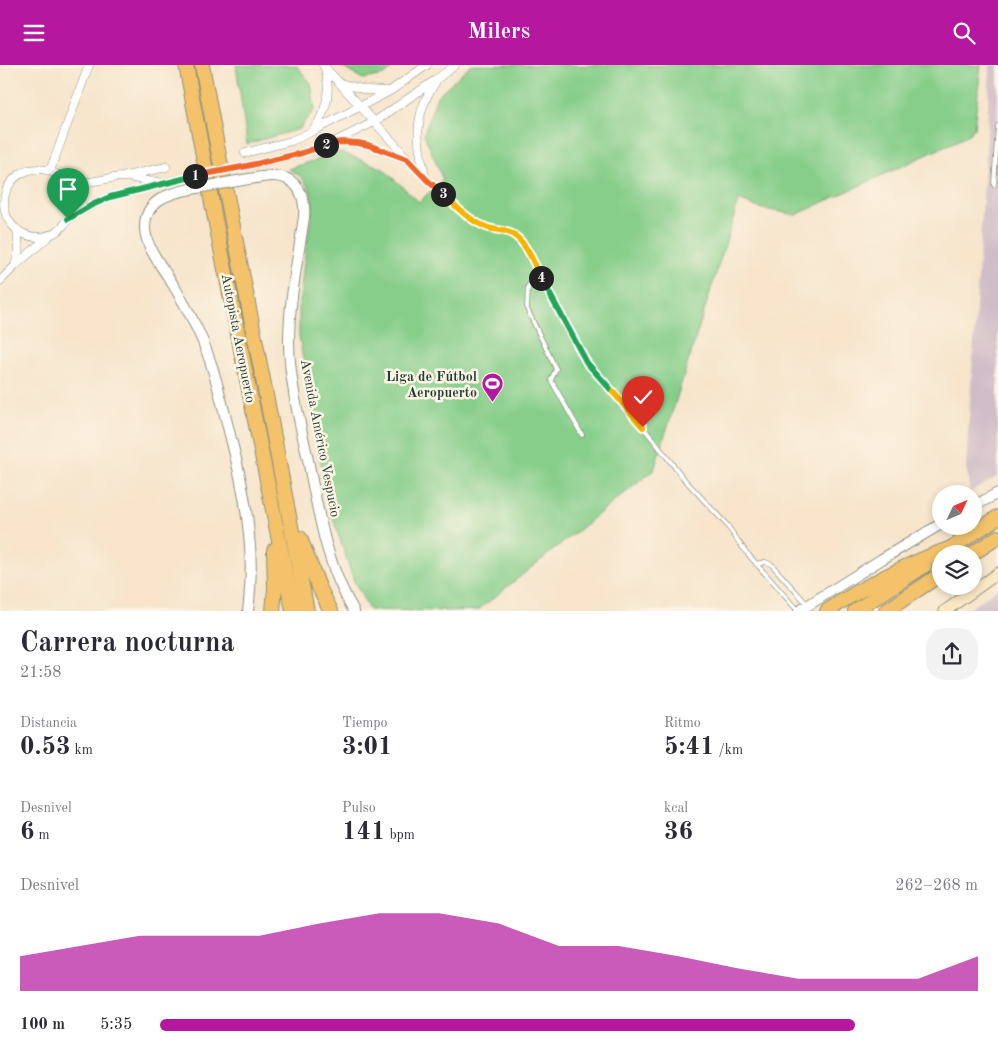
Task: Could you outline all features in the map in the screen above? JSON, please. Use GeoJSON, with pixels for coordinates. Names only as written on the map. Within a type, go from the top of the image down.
{"type":"FeatureCollection","features":[{"type":"Feature","properties":{"kind":"highway","name":"Autopista Aeropuerto"},"geometry":{"type":"LineString","coordinates":[[186,65],[293,611]]}},
{"type":"Feature","properties":{"kind":"highway","name":"Autopista Aeropuerto"},"geometry":{"type":"LineString","coordinates":[[202,65],[307,611]]}},
{"type":"Feature","properties":{"kind":"highway"},"geometry":{"type":"LineString","coordinates":[[289,513],[319,587],[331,611]]}},
{"type":"Feature","properties":{"kind":"highway"},"geometry":{"type":"LineString","coordinates":[[273,611],[274,514]]}},
{"type":"Feature","properties":{"kind":"highway"},"geometry":{"type":"LineString","coordinates":[[956,545],[998,517]]}},
{"type":"Feature","properties":{"kind":"highway"},"geometry":{"type":"LineString","coordinates":[[982,547],[998,537]]}},
{"type":"Feature","properties":{"kind":"highway"},"geometry":{"type":"LineString","coordinates":[[827,611],[861,589],[897,570],[932,556]]}},
{"type":"Feature","properties":{"kind":"highway"},"geometry":{"type":"LineString","coordinates":[[855,611],[932,561]]}},
{"type":"Feature","properties":{"kind":"highway"},"geometry":{"type":"LineString","coordinates":[[886,611],[932,581]]}},
{"type":"Feature","properties":{"kind":"highway"},"geometry":{"type":"LineString","coordinates":[[902,611],[932,583]]}},
{"type":"Feature","properties":{"kind":"main road"},"geometry":{"type":"LineString","coordinates":[[945,611],[996,577]]}},
{"type":"Feature","properties":{"kind":"street"},"geometry":{"type":"LineString","coordinates":[[50,171],[89,65]]}},
{"type":"Feature","properties":{"kind":"street"},"geometry":{"type":"LineString","coordinates":[[245,153],[291,141],[311,132],[390,91],[427,65]]}},
{"type":"Feature","properties":{"kind":"street"},"geometry":{"type":"LineString","coordinates":[[68,219],[72,201],[68,187],[63,180],[50,171],[40,169],[26,171],[17,176],[10,184],[6,192],[6,211],[9,219],[17,229],[32,236],[50,234],[58,230],[68,219],[110,197],[170,181],[310,151],[332,143],[374,122],[438,79],[455,65]]}},
{"type":"Feature","properties":{"kind":"street"},"geometry":{"type":"LineString","coordinates":[[324,66],[427,180]]}},
{"type":"Feature","properties":{"kind":"street"},"geometry":{"type":"LineString","coordinates":[[311,132],[320,119],[326,105],[328,89],[324,66]]}},
{"type":"Feature","properties":{"kind":"street"},"geometry":{"type":"LineString","coordinates":[[427,180],[419,150],[418,129],[426,99],[438,79]]}},
{"type":"Feature","properties":{"kind":"street"},"geometry":{"type":"LineString","coordinates":[[339,83],[366,90],[390,91]]}},
{"type":"Feature","properties":{"kind":"street"},"geometry":{"type":"LineString","coordinates":[[332,143],[350,142],[368,145],[407,159]]}},
{"type":"Feature","properties":{"kind":"street"},"geometry":{"type":"LineString","coordinates":[[63,180],[85,183],[166,167]]}},
{"type":"Feature","properties":{"kind":"street"},"geometry":{"type":"LineString","coordinates":[[124,176],[148,182],[170,181]]}},
{"type":"Feature","properties":{"kind":"street","name":"Avenida Américo Vespucio"},"geometry":{"type":"LineString","coordinates":[[248,611],[251,569],[248,519],[216,379],[193,321],[151,249],[145,227],[147,216],[156,202],[169,194],[273,176],[285,179],[295,185],[304,202],[304,217],[289,317],[292,374],[326,546],[336,576],[354,611]]}},
{"type":"Feature","properties":{"kind":"street"},"geometry":{"type":"LineString","coordinates":[[0,190],[10,184]]}},
{"type":"Feature","properties":{"kind":"street"},"geometry":{"type":"LineString","coordinates":[[0,219],[9,219]]}},
{"type":"Feature","properties":{"kind":"street"},"geometry":{"type":"LineString","coordinates":[[15,266],[19,250],[17,229]]}},
{"type":"Feature","properties":{"kind":"street"},"geometry":{"type":"LineString","coordinates":[[0,281],[50,234]]}},
{"type":"Feature","properties":{"kind":"street"},"geometry":{"type":"LineString","coordinates":[[982,502],[998,493]]}},
{"type":"Feature","properties":{"kind":"street"},"geometry":{"type":"LineString","coordinates":[[802,609],[932,529]]}},
{"type":"Feature","properties":{"kind":"lane"},"geometry":{"type":"LineString","coordinates":[[994,185],[998,126]]}},
{"type":"Feature","properties":{"kind":"lane"},"geometry":{"type":"LineString","coordinates":[[427,180],[470,218],[488,228],[515,235],[522,242],[587,363],[643,427],[685,480],[726,524],[756,564],[802,609]]}},
{"type":"Feature","properties":{"kind":"lane"},"geometry":{"type":"LineString","coordinates":[[540,277],[528,286],[527,309],[556,369],[551,380],[582,435]]}},
{"type":"Feature","properties":{"kind":"lane"},"geometry":{"type":"LineString","coordinates":[[756,564],[771,563],[802,609]]}},
{"type":"Feature","properties":{"kind":"shaded area"},"geometry":{"type":"Polygon","coordinates":[[[990,65],[998,65],[998,476],[982,485],[969,485],[966,466],[990,65]]]}},
{"type":"Feature","properties":{"kind":"shaded area"},"geometry":{"type":"Polygon","coordinates":[[[998,588],[998,610],[968,610],[998,588]]]}},
{"type":"Feature","properties":{"kind":"green space"},"geometry":{"type":"Polygon","coordinates":[[[236,65],[296,65],[311,83],[315,109],[299,129],[247,144],[236,65]]]}},
{"type":"Feature","properties":{"kind":"green space"},"geometry":{"type":"Polygon","coordinates":[[[338,65],[397,65],[384,75],[363,79],[338,65]]]}},
{"type":"Feature","properties":{"kind":"green space","name":"Liga de Fútbol Aeropuerto"},"geometry":{"type":"Polygon","coordinates":[[[471,65],[981,65],[974,129],[965,137],[796,215],[759,208],[739,200],[654,470],[478,610],[369,610],[354,581],[328,504],[299,336],[299,305],[313,204],[309,187],[300,176],[288,169],[341,152],[382,168],[419,202],[443,180],[424,134],[437,96],[471,65]]]}},
{"type":"Feature","properties":{"kind":"place","name":"Liga de Fútbol Aeropuerto"},"geometry":{"type":"Point","coordinates":[493,403]}},
{"type":"Feature","properties":{"kind":"route"},"geometry":{"type":"LineString","coordinates":[[68,219],[92,205],[126,192],[302,153],[332,143],[350,142],[368,145],[407,159],[427,180],[470,218],[488,228],[515,235],[522,242],[587,363],[643,427]]}}]}
